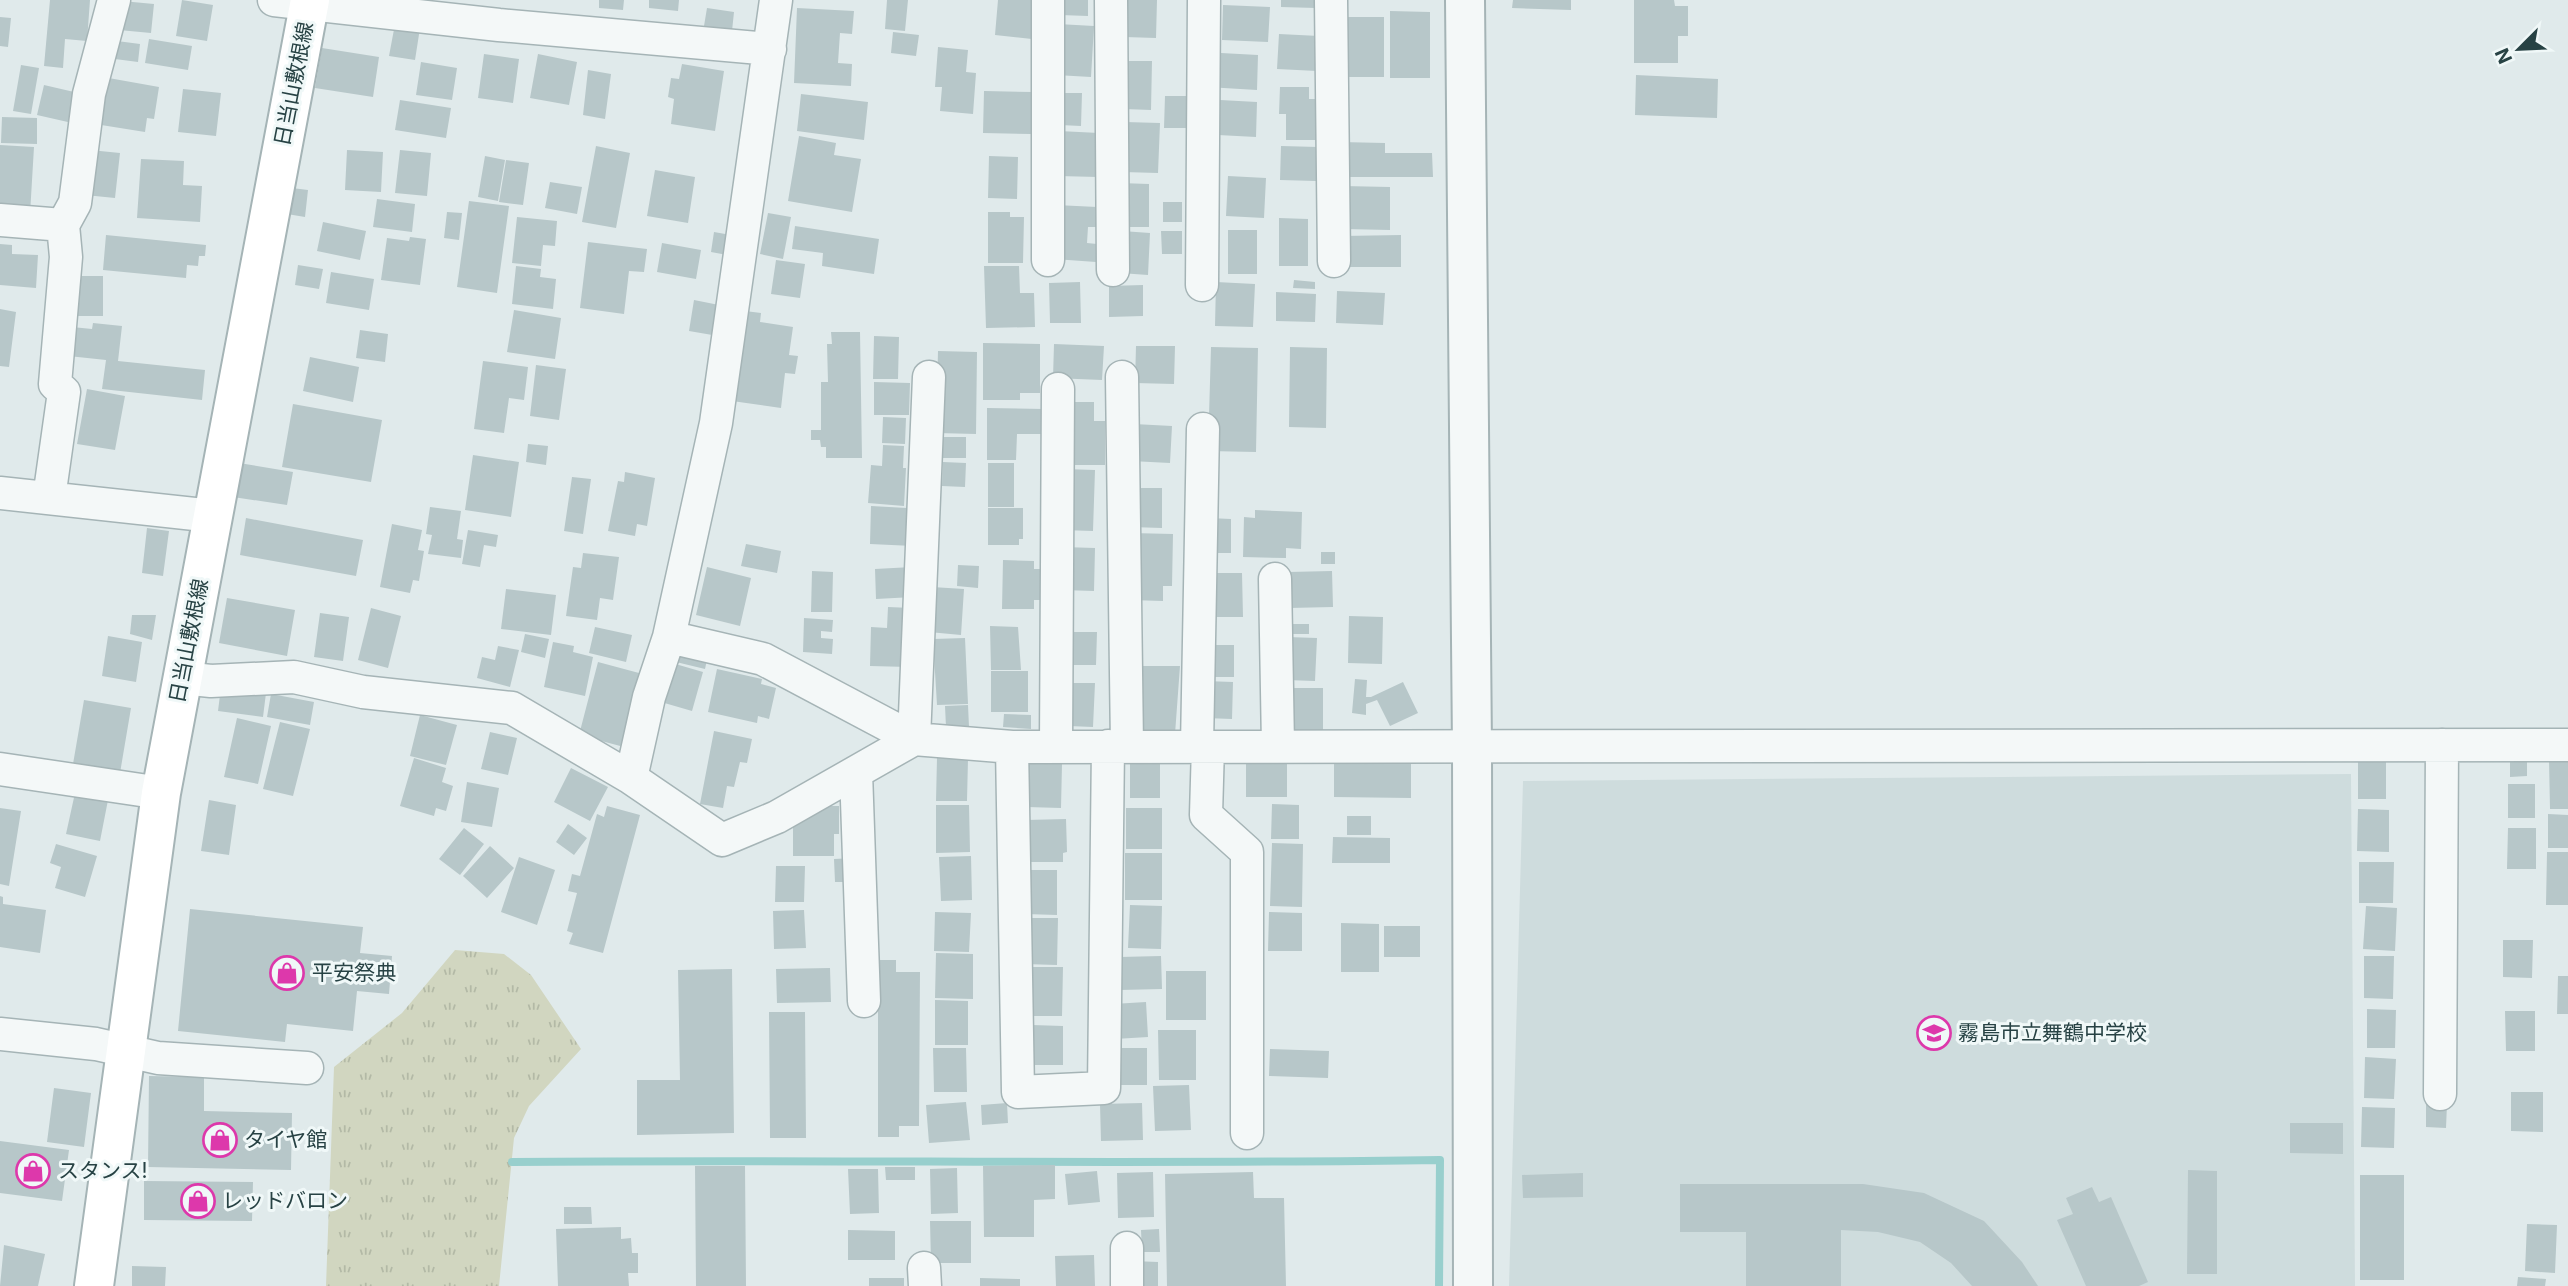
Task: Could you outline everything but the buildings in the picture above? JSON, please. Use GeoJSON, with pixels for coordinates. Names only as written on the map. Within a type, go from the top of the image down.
{"type":"FeatureCollection","features":[{"type":"Feature","properties":{"kind":"main road","name":"日当山敷根線"},"geometry":{"type":"LineString","coordinates":[[94,1286],[161,793],[213,516],[298,1]]}},
{"type":"Feature","properties":{"kind":"street"},"geometry":{"type":"LineString","coordinates":[[49,498],[64,392],[55,384],[66,257],[63,225],[75,203],[89,94],[114,0]]}},
{"type":"Feature","properties":{"kind":"street"},"geometry":{"type":"LineString","coordinates":[[631,778],[649,697],[669,636],[716,423],[776,0]]}},
{"type":"Feature","properties":{"kind":"street"},"geometry":{"type":"LineString","coordinates":[[1048,0],[1048,260]]}},
{"type":"Feature","properties":{"kind":"street"},"geometry":{"type":"LineString","coordinates":[[1111,0],[1113,270]]}},
{"type":"Feature","properties":{"kind":"street"},"geometry":{"type":"LineString","coordinates":[[1202,285],[1204,0]]}},
{"type":"Feature","properties":{"kind":"street"},"geometry":{"type":"LineString","coordinates":[[1331,0],[1334,261]]}},
{"type":"Feature","properties":{"kind":"street"},"geometry":{"type":"LineString","coordinates":[[1465,0],[1472,747],[1473,1286]]}},
{"type":"Feature","properties":{"kind":"street"},"geometry":{"type":"LineString","coordinates":[[298,1],[499,25],[770,49]]}},
{"type":"Feature","properties":{"kind":"street"},"geometry":{"type":"LineString","coordinates":[[0,220],[63,225]]}},
{"type":"Feature","properties":{"kind":"street"},"geometry":{"type":"LineString","coordinates":[[914,739],[929,377]]}},
{"type":"Feature","properties":{"kind":"street"},"geometry":{"type":"LineString","coordinates":[[1012,747],[1018,1092],[1104,1088],[1118,746],[1122,377]]}},
{"type":"Feature","properties":{"kind":"street"},"geometry":{"type":"LineString","coordinates":[[1056,746],[1058,389]]}},
{"type":"Feature","properties":{"kind":"street"},"geometry":{"type":"LineString","coordinates":[[1203,429],[1203,746],[1206,815],[1247,852],[1248,1133]]}},
{"type":"Feature","properties":{"kind":"street"},"geometry":{"type":"LineString","coordinates":[[0,493],[213,516]]}},
{"type":"Feature","properties":{"kind":"street"},"geometry":{"type":"LineString","coordinates":[[1275,579],[1278,746]]}},
{"type":"Feature","properties":{"kind":"street"},"geometry":{"type":"LineString","coordinates":[[669,636],[763,659],[914,739],[1012,747],[2568,745]]}},
{"type":"Feature","properties":{"kind":"street"},"geometry":{"type":"LineString","coordinates":[[182,678],[211,681],[294,677],[363,691],[512,708],[631,778],[722,840],[778,817],[914,739]]}},
{"type":"Feature","properties":{"kind":"street"},"geometry":{"type":"LineString","coordinates":[[2440,1094],[2442,745]]}},
{"type":"Feature","properties":{"kind":"street"},"geometry":{"type":"LineString","coordinates":[[0,769],[161,793]]}},
{"type":"Feature","properties":{"kind":"street"},"geometry":{"type":"LineString","coordinates":[[856,772],[864,1001]]}},
{"type":"Feature","properties":{"kind":"street"},"geometry":{"type":"LineString","coordinates":[[0,1034],[96,1044],[158,1058],[307,1068]]}},
{"type":"Feature","properties":{"kind":"street"},"geometry":{"type":"LineString","coordinates":[[1127,1248],[1127,1286]]}},
{"type":"Feature","properties":{"kind":"shaded area","name":"霧島市立舞鶴中学校"},"geometry":{"type":"Polygon","coordinates":[[[2351,774],[2355,1286],[1509,1286],[1523,781],[2351,774]]]}},
{"type":"Feature","properties":{"kind":"green space"},"geometry":{"type":"Polygon","coordinates":[[[455,950],[504,954],[531,975],[581,1049],[529,1106],[514,1138],[499,1286],[326,1286],[334,1067],[402,1013],[455,950]]]}},
{"type":"Feature","properties":{"kind":"waterway"},"geometry":{"type":"LineString","coordinates":[[512,1162],[1440,1160],[1439,1286]]}},
{"type":"Feature","properties":{"kind":"place","name":"平安祭典"},"geometry":{"type":"Point","coordinates":[287,973]}},
{"type":"Feature","properties":{"kind":"place","name":"霧島市立舞鶴中学校"},"geometry":{"type":"Point","coordinates":[1934,1033]}},
{"type":"Feature","properties":{"kind":"place","name":"タイヤ館"},"geometry":{"type":"Point","coordinates":[220,1140]}},
{"type":"Feature","properties":{"kind":"place","name":"スタンス!"},"geometry":{"type":"Point","coordinates":[33,1171]}},
{"type":"Feature","properties":{"kind":"place","name":"レッドバロン"},"geometry":{"type":"Point","coordinates":[198,1201]}}]}
